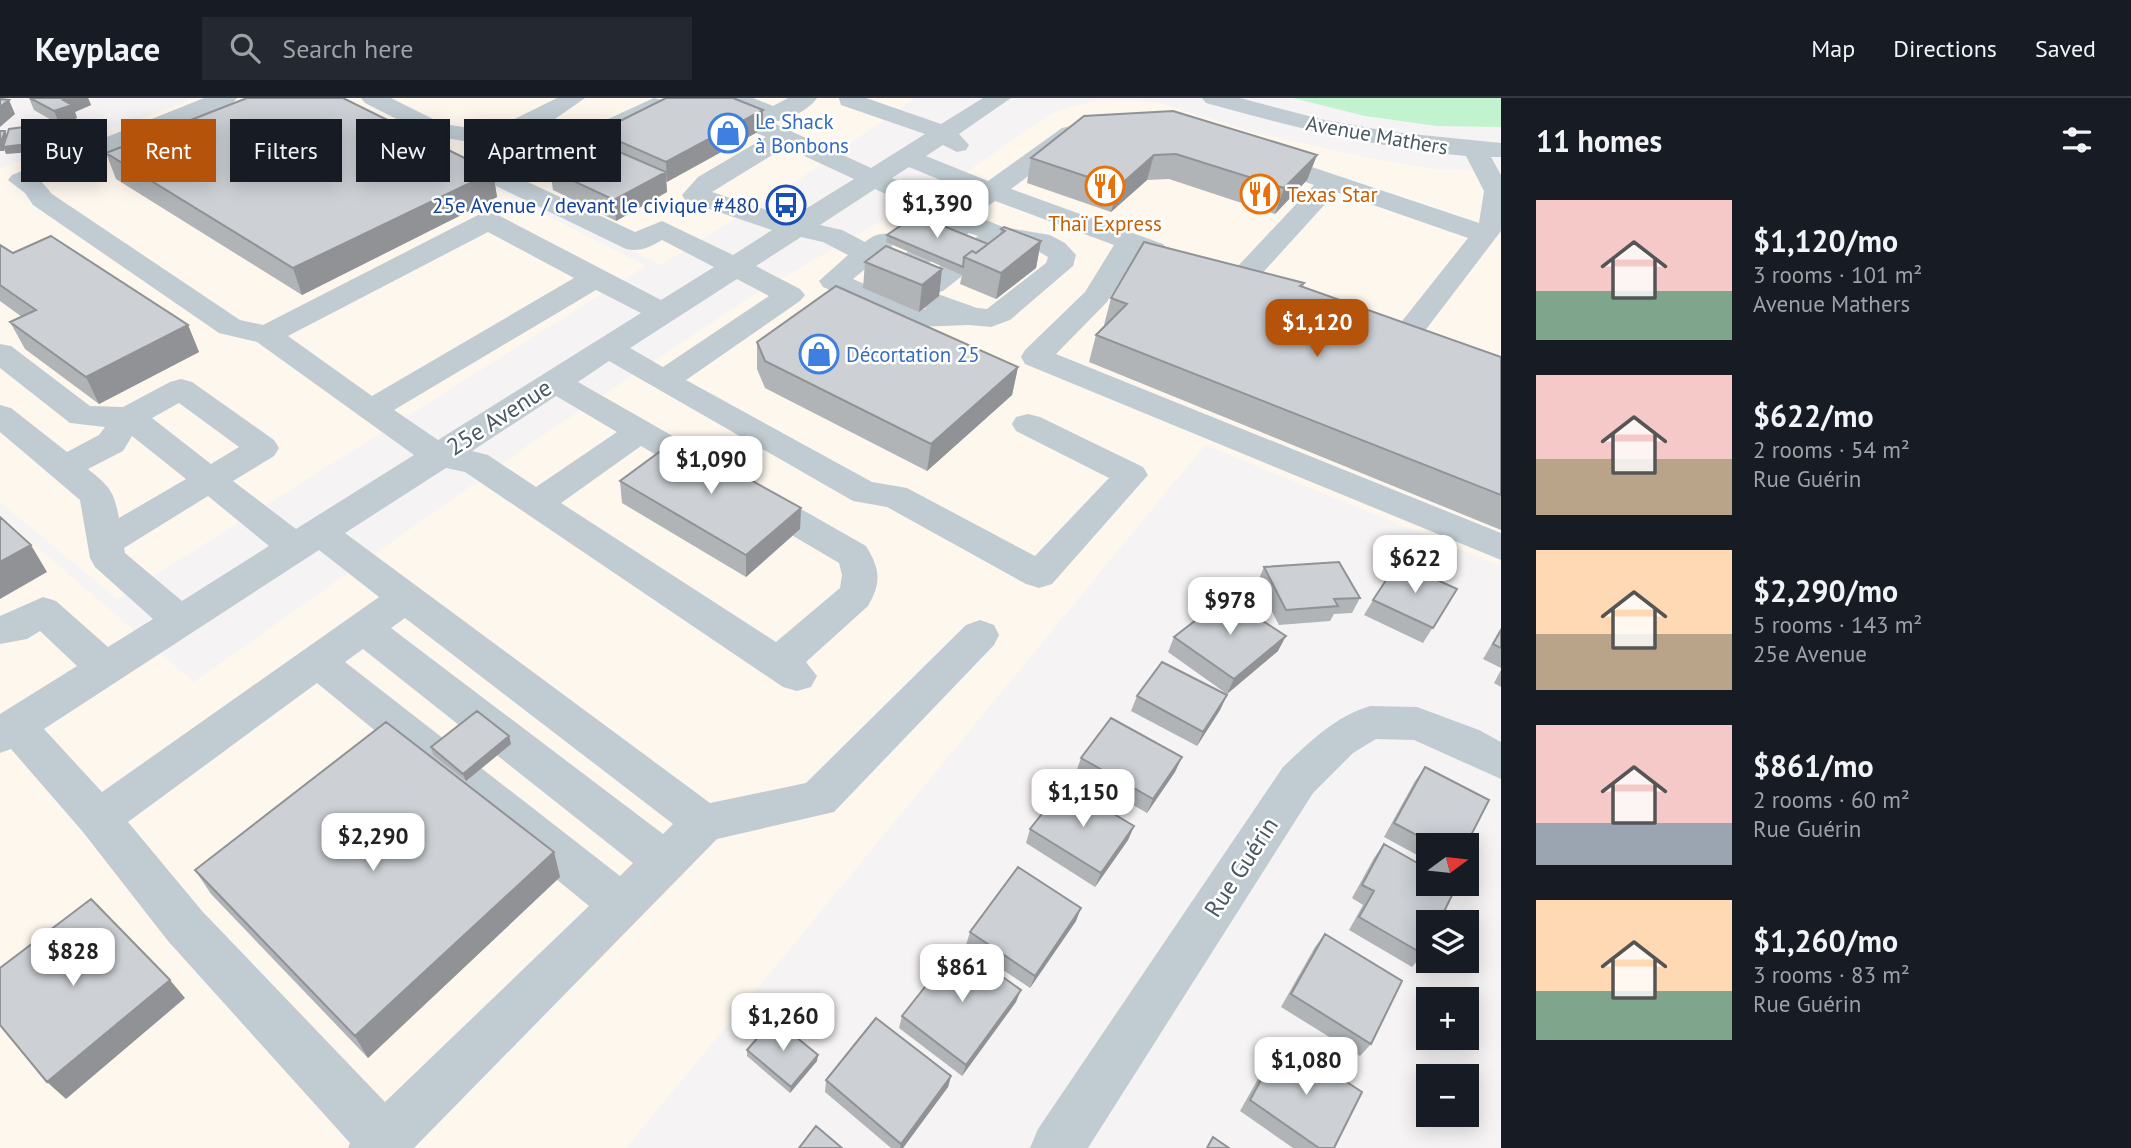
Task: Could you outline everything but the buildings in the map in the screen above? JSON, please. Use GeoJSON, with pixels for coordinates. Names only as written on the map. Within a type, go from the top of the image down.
{"type":"FeatureCollection","features":[{"type":"Feature","properties":{"kind":"street"},"geometry":{"type":"LineString","coordinates":[[225,98],[21,180],[55,194],[230,327],[267,335],[438,455],[476,463],[788,670],[862,585],[862,577],[853,555],[554,382]]}},
{"type":"Feature","properties":{"kind":"street"},"geometry":{"type":"LineString","coordinates":[[373,98],[438,130],[464,134]]}},
{"type":"Feature","properties":{"kind":"street"},"geometry":{"type":"LineString","coordinates":[[536,119],[573,98]]}},
{"type":"Feature","properties":{"kind":"street"},"geometry":{"type":"LineString","coordinates":[[621,121],[668,98]]}},
{"type":"Feature","properties":{"kind":"street"},"geometry":{"type":"LineString","coordinates":[[691,98],[876,178],[916,219],[966,222],[999,234],[1024,236],[1055,248],[1063,259],[1000,314],[979,318],[915,318],[833,281],[875,268],[966,222],[971,205],[1002,192],[1076,129],[1090,128]]}},
{"type":"Feature","properties":{"kind":"street"},"geometry":{"type":"LineString","coordinates":[[733,98],[774,114],[805,98]]}},
{"type":"Feature","properties":{"kind":"street","name":"25e Avenue"},"geometry":{"type":"LineString","coordinates":[[8,731],[999,98]]}},
{"type":"Feature","properties":{"kind":"street","name":"Avenue Mathers"},"geometry":{"type":"LineString","coordinates":[[1218,98],[1351,134],[1409,144],[1488,150]]}},
{"type":"Feature","properties":{"kind":"street"},"geometry":{"type":"LineString","coordinates":[[849,99],[944,133],[1002,192]]}},
{"type":"Feature","properties":{"kind":"street"},"geometry":{"type":"LineString","coordinates":[[785,137],[707,182],[695,195],[764,220],[832,236],[875,268],[933,285],[999,234]]}},
{"type":"Feature","properties":{"kind":"street"},"geometry":{"type":"LineString","coordinates":[[1408,329],[1495,221],[1499,191],[1488,150]]}},
{"type":"Feature","properties":{"kind":"street"},"geometry":{"type":"LineString","coordinates":[[1240,151],[1484,234]]}},
{"type":"Feature","properties":{"kind":"street"},"geometry":{"type":"LineString","coordinates":[[908,157],[1132,242],[1175,255]]}},
{"type":"Feature","properties":{"kind":"street"},"geometry":{"type":"LineString","coordinates":[[1275,280],[1237,270],[1332,181]]}},
{"type":"Feature","properties":{"kind":"street"},"geometry":{"type":"LineString","coordinates":[[508,182],[636,243],[662,229],[790,295],[820,295],[932,346]]}},
{"type":"Feature","properties":{"kind":"street"},"geometry":{"type":"LineString","coordinates":[[0,197],[55,194]]}},
{"type":"Feature","properties":{"kind":"street"},"geometry":{"type":"LineString","coordinates":[[875,268],[916,219]]}},
{"type":"Feature","properties":{"kind":"street"},"geometry":{"type":"LineString","coordinates":[[267,335],[488,221],[662,313]]}},
{"type":"Feature","properties":{"kind":"street"},"geometry":{"type":"LineString","coordinates":[[1132,242],[1118,257],[1097,296],[1036,357],[1501,547]]}},
{"type":"Feature","properties":{"kind":"street"},"geometry":{"type":"LineString","coordinates":[[371,410],[595,278]]}},
{"type":"Feature","properties":{"kind":"street"},"geometry":{"type":"LineString","coordinates":[[664,381],[790,295]]}},
{"type":"Feature","properties":{"kind":"street"},"geometry":{"type":"LineString","coordinates":[[932,301],[979,318]]}},
{"type":"Feature","properties":{"kind":"street"},"geometry":{"type":"LineString","coordinates":[[607,347],[865,493],[895,496],[1039,575],[1131,475],[1028,424]]}},
{"type":"Feature","properties":{"kind":"street"},"geometry":{"type":"LineString","coordinates":[[0,353],[82,416],[129,417],[210,480],[405,598],[705,823]]}},
{"type":"Feature","properties":{"kind":"street"},"geometry":{"type":"LineString","coordinates":[[64,468],[111,443],[129,417],[181,389],[262,448],[105,543]]}},
{"type":"Feature","properties":{"kind":"street"},"geometry":{"type":"LineString","coordinates":[[0,415],[97,495],[108,558],[180,621]]}},
{"type":"Feature","properties":{"kind":"street"},"geometry":{"type":"LineString","coordinates":[[537,503],[639,432]]}},
{"type":"Feature","properties":{"kind":"street"},"geometry":{"type":"LineString","coordinates":[[99,819],[405,598]]}},
{"type":"Feature","properties":{"kind":"street"},"geometry":{"type":"LineString","coordinates":[[0,630],[13,629],[44,611],[106,669]]}},
{"type":"Feature","properties":{"kind":"street"},"geometry":{"type":"LineString","coordinates":[[363,628],[665,862]]}},
{"type":"Feature","properties":{"kind":"street"},"geometry":{"type":"LineString","coordinates":[[8,731],[99,819],[185,926],[380,1144],[705,823],[819,799],[980,635]]}},
{"type":"Feature","properties":{"kind":"street"},"geometry":{"type":"LineString","coordinates":[[317,661],[622,905]]}},
{"type":"Feature","properties":{"kind":"street","name":"Rue Guérin"},"geometry":{"type":"LineString","coordinates":[[1056,1148],[1298,780],[1338,741],[1370,722],[1417,724],[1464,742],[1501,762]]}},
{"type":"Feature","properties":{"kind":"shaded area"},"geometry":{"type":"Polygon","coordinates":[[[196,98],[318,98],[359,119],[356,119],[356,182],[450,182],[450,166],[464,173],[464,182],[482,182],[646,266],[117,599],[0,502],[0,168],[21,160],[21,182],[107,182],[107,130],[121,125],[121,182],[216,182],[216,119],[137,119],[196,98]]]}},
{"type":"Feature","properties":{"kind":"shaded area"},"geometry":{"type":"Polygon","coordinates":[[[321,98],[915,98],[801,178],[661,265],[492,182],[621,182],[621,119],[464,119],[464,168],[450,161],[450,119],[364,119],[321,98]]]}},
{"type":"Feature","properties":{"kind":"shaded area"},"geometry":{"type":"Polygon","coordinates":[[[1098,100],[1157,102],[1253,132],[1370,158],[1433,169],[1501,171],[1501,566],[1205,445],[626,1148],[0,1148],[0,515],[194,682],[534,441],[758,292],[968,171],[1052,113],[1098,100]]]}},
{"type":"Feature","properties":{"kind":"green space"},"geometry":{"type":"Polygon","coordinates":[[[1293,98],[1501,98],[1501,127],[1437,126],[1365,116],[1293,98]]]}},
{"type":"Feature","properties":{"kind":"place","name":"Le Shack à Bonbons"},"geometry":{"type":"Point","coordinates":[728,133]}},
{"type":"Feature","properties":{"kind":"place","name":"Thaï Express"},"geometry":{"type":"Point","coordinates":[1105,186]}},
{"type":"Feature","properties":{"kind":"place","name":"Texas Star"},"geometry":{"type":"Point","coordinates":[1260,194]}},
{"type":"Feature","properties":{"kind":"place","name":"25e Avenue / devant le civique #480"},"geometry":{"type":"Point","coordinates":[786,205]}},
{"type":"Feature","properties":{"kind":"place","name":"Décortation 25"},"geometry":{"type":"Point","coordinates":[819,354]}}]}
